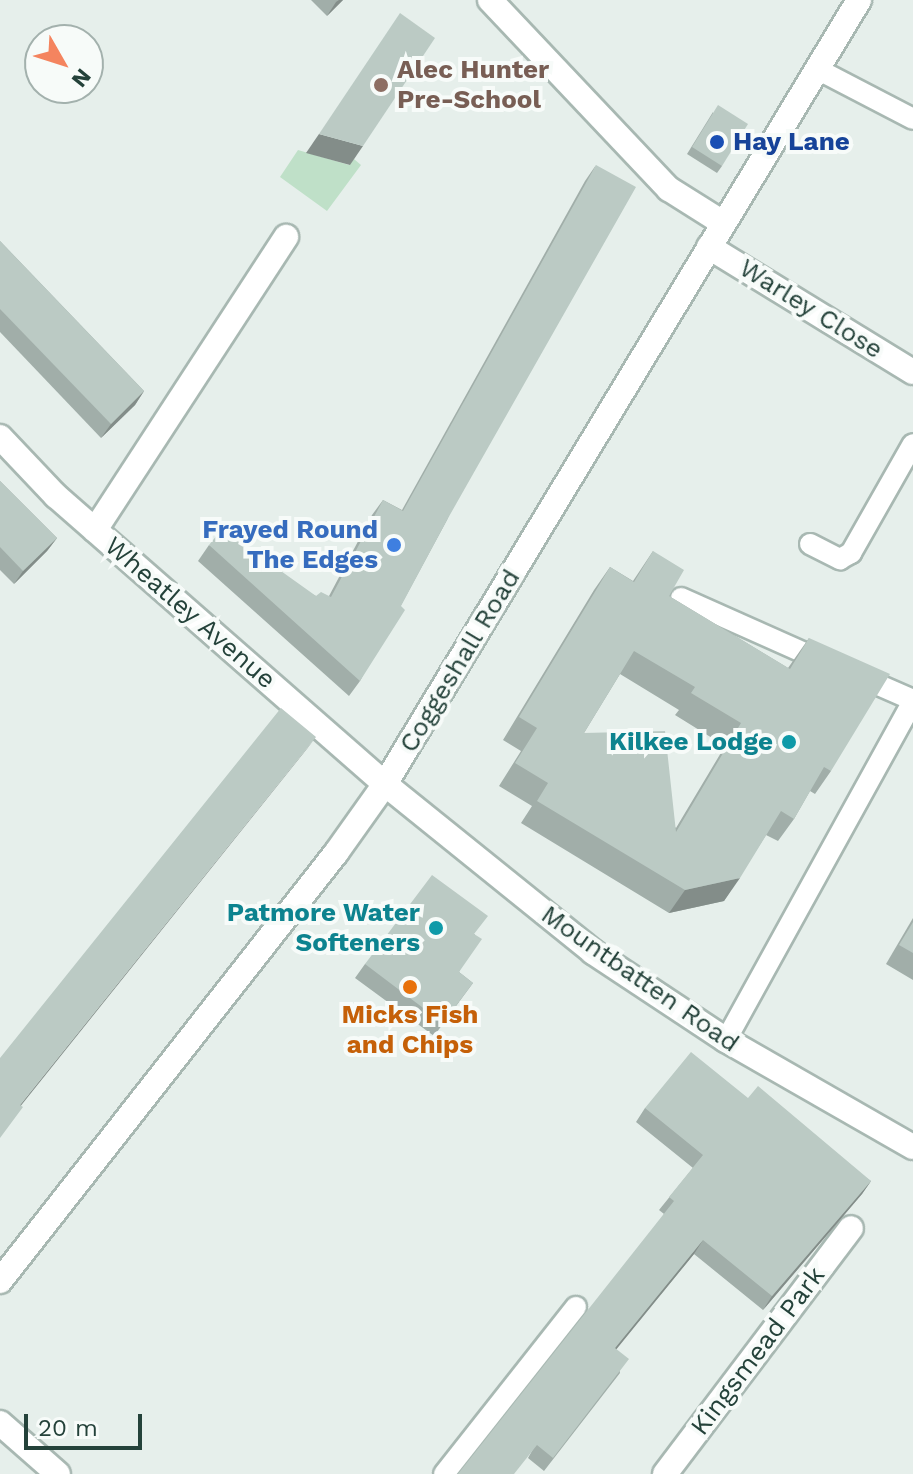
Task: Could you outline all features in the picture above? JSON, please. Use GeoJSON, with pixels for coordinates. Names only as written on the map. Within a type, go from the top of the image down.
{"type":"FeatureCollection","features":[{"type":"Feature","properties":{"kind":"street"},"geometry":{"type":"LineString","coordinates":[[490,0],[669,189],[723,223]]}},
{"type":"Feature","properties":{"kind":"street","name":"Coggeshall Road"},"geometry":{"type":"LineString","coordinates":[[0,1281],[327,865],[385,784],[859,0]]}},
{"type":"Feature","properties":{"kind":"street"},"geometry":{"type":"LineString","coordinates":[[95,530],[286,237]]}},
{"type":"Feature","properties":{"kind":"street","name":"Warley Close"},"geometry":{"type":"LineString","coordinates":[[709,247],[913,372]]}},
{"type":"Feature","properties":{"kind":"street","name":"Wheatley Avenue"},"geometry":{"type":"LineString","coordinates":[[0,437],[95,530],[385,784]]}},
{"type":"Feature","properties":{"kind":"street","name":"Mountbatten Road"},"geometry":{"type":"LineString","coordinates":[[385,784],[593,952],[726,1040],[913,1147]]}},
{"type":"Feature","properties":{"kind":"street","name":"Kingsmead Park"},"geometry":{"type":"LineString","coordinates":[[665,1474],[851,1228]]}},
{"type":"Feature","properties":{"kind":"street"},"geometry":{"type":"LineString","coordinates":[[0,1423],[58,1474]]}},
{"type":"Feature","properties":{"kind":"lane"},"geometry":{"type":"LineString","coordinates":[[817,69],[913,119]]}},
{"type":"Feature","properties":{"kind":"lane"},"geometry":{"type":"LineString","coordinates":[[810,544],[840,559],[851,553],[913,444]]}},
{"type":"Feature","properties":{"kind":"lane"},"geometry":{"type":"LineString","coordinates":[[681,598],[913,701],[726,1040]]}},
{"type":"Feature","properties":{"kind":"lane"},"geometry":{"type":"LineString","coordinates":[[444,1474],[576,1307]]}},
{"type":"Feature","properties":{"kind":"green space"},"geometry":{"type":"Polygon","coordinates":[[[298,150],[349,165],[354,159],[361,165],[327,211],[280,177],[298,150]]]}},
{"type":"Feature","properties":{"kind":"building"},"geometry":{"type":"Polygon","coordinates":[[[400,13],[435,38],[363,146],[319,134],[400,13]]]}},
{"type":"Feature","properties":{"kind":"building"},"geometry":{"type":"Polygon","coordinates":[[[718,105],[748,124],[722,166],[692,147],[718,105]]]}},
{"type":"Feature","properties":{"kind":"building"},"geometry":{"type":"Polygon","coordinates":[[[596,165],[636,187],[447,520],[401,606],[405,610],[360,681],[209,545],[222,529],[316,596],[321,592],[331,597],[383,500],[403,511],[596,165]]]}},
{"type":"Feature","properties":{"kind":"building"},"geometry":{"type":"Polygon","coordinates":[[[0,241],[144,391],[111,424],[0,309],[0,241]]]}},
{"type":"Feature","properties":{"kind":"building"},"geometry":{"type":"Polygon","coordinates":[[[0,481],[57,538],[23,571],[0,547],[0,481]]]}},
{"type":"Feature","properties":{"kind":"building","name":"Kilkee Lodge"},"geometry":{"type":"Polygon","coordinates":[[[653,551],[684,570],[669,596],[790,669],[809,638],[890,674],[831,771],[824,767],[794,819],[781,811],[740,878],[685,890],[537,801],[548,783],[515,763],[537,728],[519,717],[610,567],[634,582],[653,551]],[[634,651],[584,733],[665,731],[676,832],[741,723],[691,693],[695,687],[634,651]]]}},
{"type":"Feature","properties":{"kind":"building"},"geometry":{"type":"Polygon","coordinates":[[[281,708],[316,737],[20,1105],[23,1107],[0,1138],[0,1058],[281,708]]]}},
{"type":"Feature","properties":{"kind":"building"},"geometry":{"type":"Polygon","coordinates":[[[432,875],[488,916],[474,934],[482,939],[459,972],[473,983],[443,1023],[365,964],[432,875]]]}},
{"type":"Feature","properties":{"kind":"building"},"geometry":{"type":"Polygon","coordinates":[[[913,922],[913,953],[899,945],[913,922]]]}},
{"type":"Feature","properties":{"kind":"building"},"geometry":{"type":"Polygon","coordinates":[[[691,1052],[748,1098],[758,1086],[871,1181],[772,1296],[703,1240],[615,1348],[629,1359],[553,1458],[537,1445],[514,1474],[458,1474],[674,1201],[669,1197],[703,1155],[645,1108],[691,1052]]]}},
{"type":"Feature","properties":{"kind":"place","name":"Alec Hunter Pre-School"},"geometry":{"type":"Point","coordinates":[381,85]}},
{"type":"Feature","properties":{"kind":"place","name":"Hay Lane"},"geometry":{"type":"Point","coordinates":[717,142]}},
{"type":"Feature","properties":{"kind":"place","name":"Frayed Round The Edges"},"geometry":{"type":"Point","coordinates":[394,545]}},
{"type":"Feature","properties":{"kind":"place","name":"Kilkee Lodge"},"geometry":{"type":"Point","coordinates":[789,742]}},
{"type":"Feature","properties":{"kind":"place","name":"Patmore Water Softeners"},"geometry":{"type":"Point","coordinates":[436,928]}},
{"type":"Feature","properties":{"kind":"place","name":"Micks Fish and Chips"},"geometry":{"type":"Point","coordinates":[410,987]}}]}
